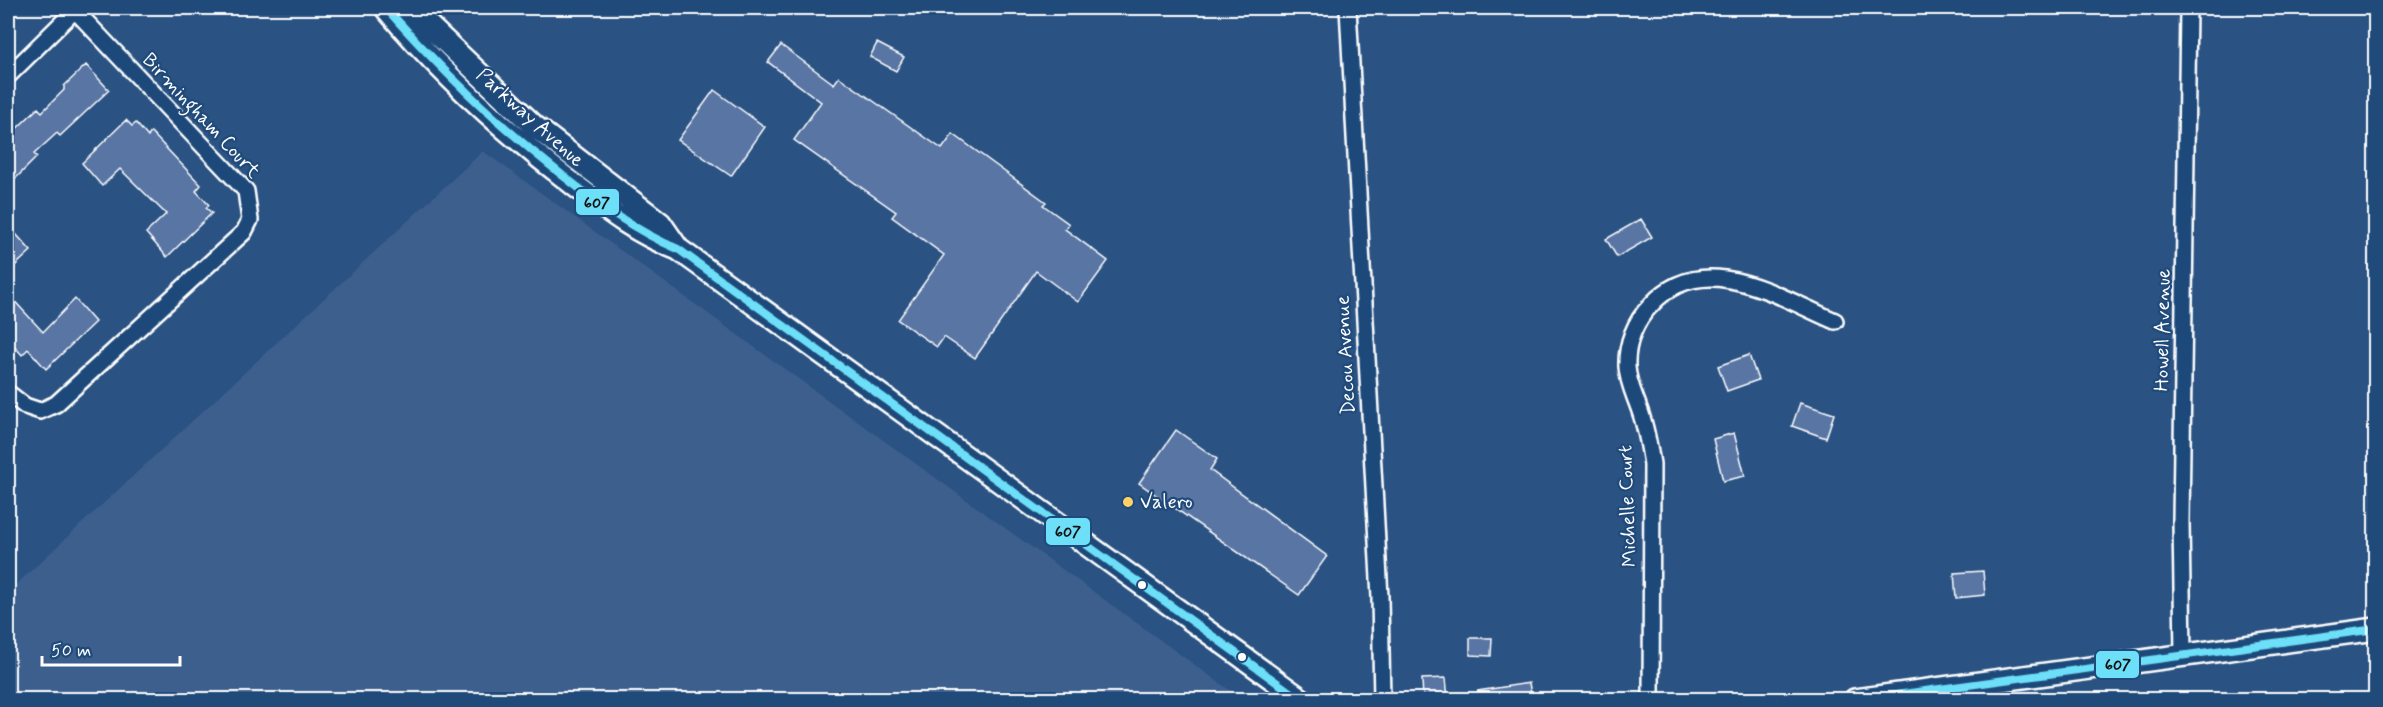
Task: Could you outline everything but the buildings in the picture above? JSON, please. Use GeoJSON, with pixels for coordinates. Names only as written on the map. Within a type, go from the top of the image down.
{"type":"FeatureCollection","features":[{"type":"Feature","properties":{"kind":"main road","name":"Parkway Avenue"},"geometry":{"type":"LineString","coordinates":[[386,8],[423,50],[538,158],[628,226],[678,249],[1302,699]]}},
{"type":"Feature","properties":{"kind":"main road","name":"Parkway Avenue"},"geometry":{"type":"LineString","coordinates":[[410,8],[534,126],[609,186],[654,217],[678,249]]}},
{"type":"Feature","properties":{"kind":"main road"},"geometry":{"type":"LineString","coordinates":[[1855,699],[2376,629]]}},
{"type":"Feature","properties":{"kind":"street","name":"Decou Avenue"},"geometry":{"type":"LineString","coordinates":[[1348,8],[1380,597],[1382,699]]}},
{"type":"Feature","properties":{"kind":"street","name":"Howell Avenue"},"geometry":{"type":"LineString","coordinates":[[2183,654],[2181,522],[2188,8]]}},
{"type":"Feature","properties":{"kind":"street","name":"Birmingham Court"},"geometry":{"type":"LineString","coordinates":[[8,76],[74,9],[246,191],[250,220],[244,232],[56,404],[40,411],[25,406],[8,393]]}},
{"type":"Feature","properties":{"kind":"street","name":"Michelle Court"},"geometry":{"type":"LineString","coordinates":[[1651,699],[1652,464],[1648,436],[1630,386],[1627,367],[1634,329],[1644,312],[1658,297],[1675,286],[1694,279],[1713,277],[1750,284],[1835,321]]}},
{"type":"Feature","properties":{"kind":"shaded area"},"geometry":{"type":"Polygon","coordinates":[[[483,151],[1242,699],[8,699],[8,592],[483,151]]]}},
{"type":"Feature","properties":{"kind":"transit line","name":"607"},"geometry":{"type":"LineString","coordinates":[[386,8],[427,53],[492,116],[538,156],[590,196],[632,225],[678,249],[1301,700]]}},
{"type":"Feature","properties":{"kind":"transit line","name":"607"},"geometry":{"type":"LineString","coordinates":[[1859,700],[2376,629]]}},
{"type":"Feature","properties":{"kind":"place","name":"Valero"},"geometry":{"type":"Point","coordinates":[1128,502]}}]}
